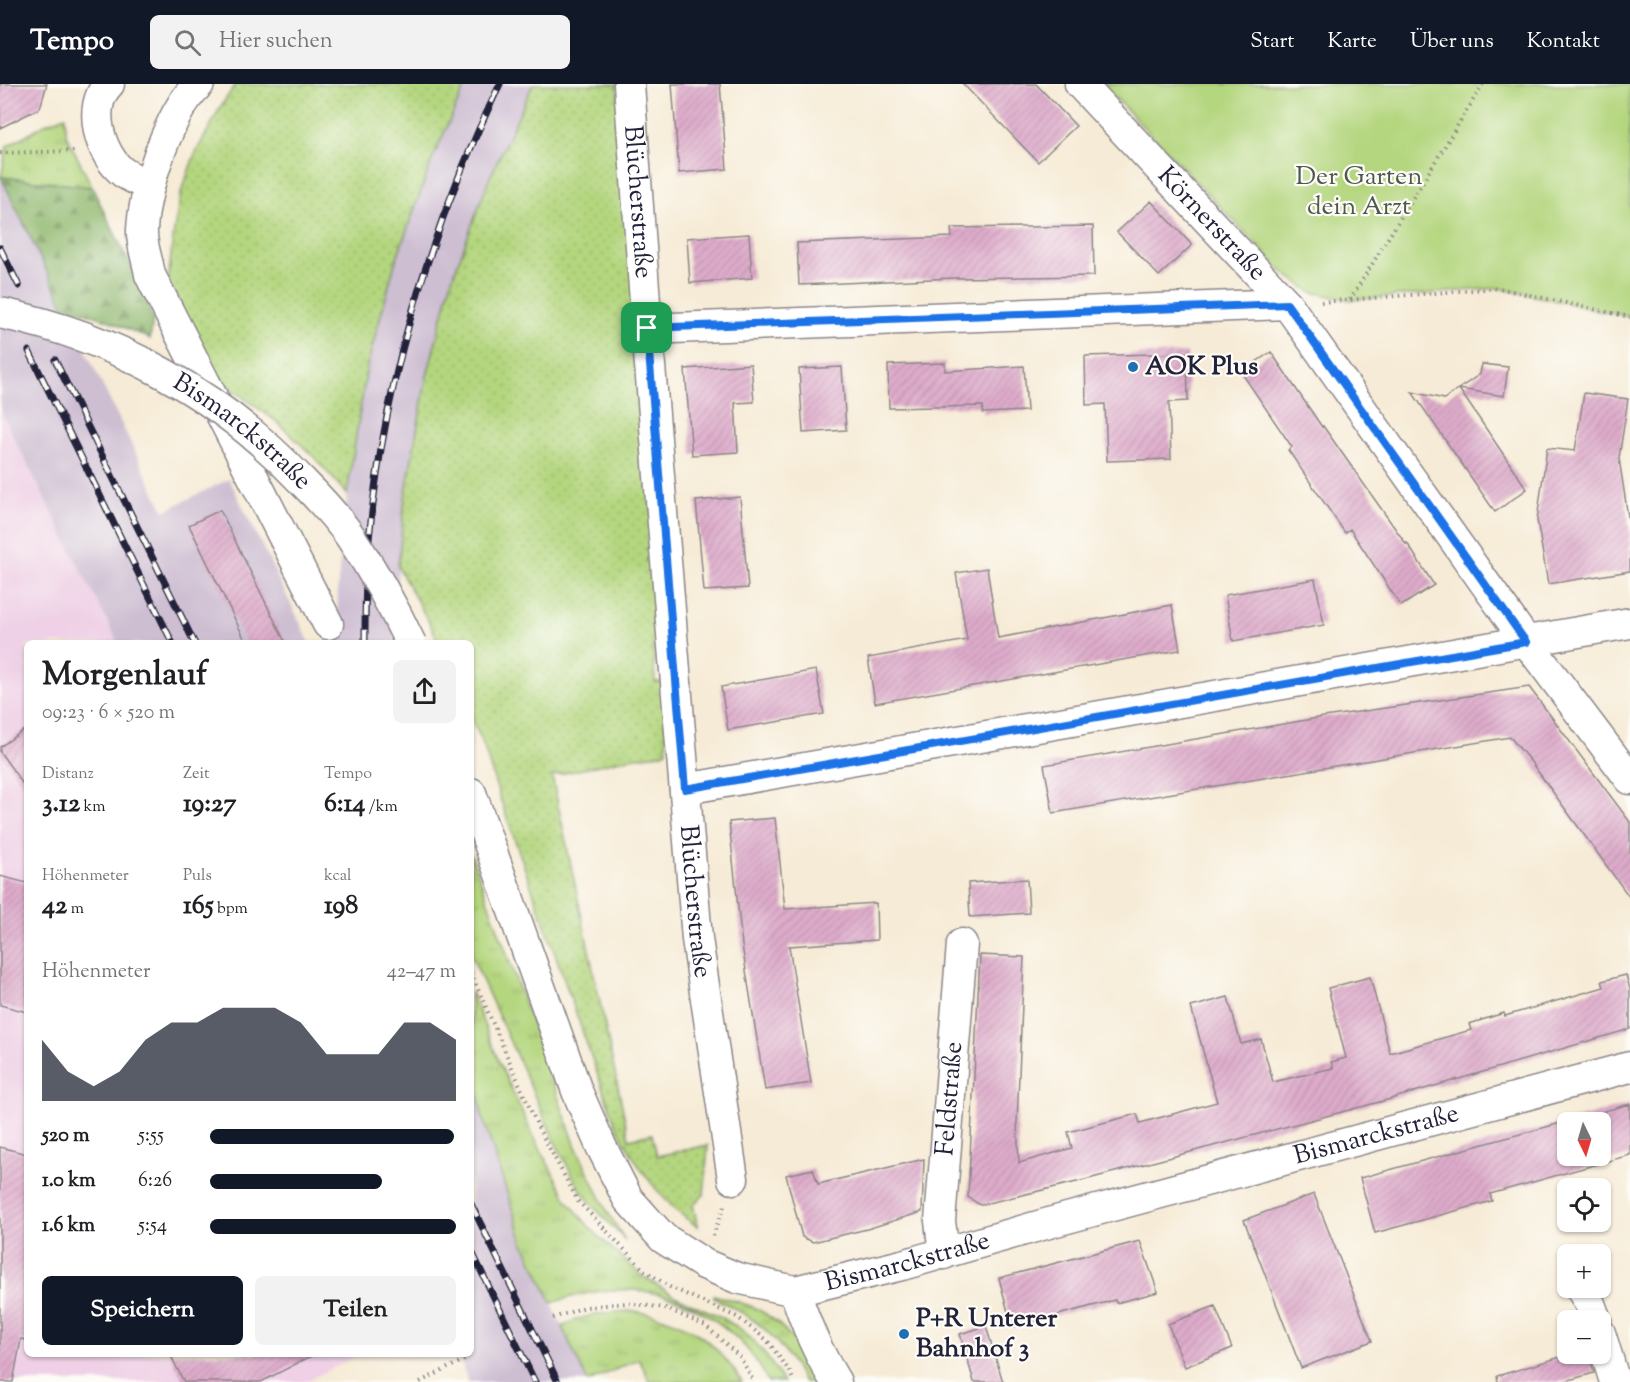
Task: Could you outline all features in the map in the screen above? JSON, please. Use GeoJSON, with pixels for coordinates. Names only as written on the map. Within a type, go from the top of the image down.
{"type":"FeatureCollection","features":[{"type":"Feature","properties":{"kind":"street"},"geometry":{"type":"LineString","coordinates":[[109,84],[97,105],[99,129],[106,151],[123,172],[149,186]]}},
{"type":"Feature","properties":{"kind":"street","name":"Blücherstraße"},"geometry":{"type":"LineString","coordinates":[[629,84],[697,939],[733,1179]]}},
{"type":"Feature","properties":{"kind":"street","name":"Körnerstraße"},"geometry":{"type":"LineString","coordinates":[[1080,84],[1287,304],[1526,642],[1630,779]]}},
{"type":"Feature","properties":{"kind":"street"},"geometry":{"type":"LineString","coordinates":[[191,86],[157,158],[149,186],[142,231],[150,275],[328,624]]}},
{"type":"Feature","properties":{"kind":"street"},"geometry":{"type":"LineString","coordinates":[[647,328],[1287,304]]}},
{"type":"Feature","properties":{"kind":"street","name":"Bismarckstraße"},"geometry":{"type":"LineString","coordinates":[[0,313],[73,333],[131,356],[202,396],[243,426],[296,474],[349,535],[371,569],[409,640]]}},
{"type":"Feature","properties":{"kind":"street"},"geometry":{"type":"LineString","coordinates":[[685,789],[1630,623]]}},
{"type":"Feature","properties":{"kind":"street","name":"Bismarckstraße"},"geometry":{"type":"LineString","coordinates":[[474,801],[577,1091],[628,1199],[663,1238],[704,1264],[737,1278],[795,1290],[944,1254],[1068,1218],[1630,1067]]}},
{"type":"Feature","properties":{"kind":"street","name":"Feldstraße"},"geometry":{"type":"LineString","coordinates":[[944,1254],[940,1221],[962,944]]}},
{"type":"Feature","properties":{"kind":"street"},"geometry":{"type":"LineString","coordinates":[[795,1290],[811,1336],[836,1382]]}},
{"type":"Feature","properties":{"kind":"street"},"geometry":{"type":"LineString","coordinates":[[1610,1364],[1616,1382],[1630,1378]]}},
{"type":"Feature","properties":{"kind":"path"},"geometry":{"type":"LineString","coordinates":[[1350,300],[1483,84]]}},
{"type":"Feature","properties":{"kind":"path"},"geometry":{"type":"LineString","coordinates":[[0,153],[106,151]]}},
{"type":"Feature","properties":{"kind":"path"},"geometry":{"type":"LineString","coordinates":[[1287,304],[1498,288],[1630,318]]}},
{"type":"Feature","properties":{"kind":"path"},"geometry":{"type":"LineString","coordinates":[[553,1318],[585,1307],[626,1303],[664,1308],[706,1326],[740,1356],[754,1382]]}},
{"type":"Feature","properties":{"kind":"path"},"geometry":{"type":"LineString","coordinates":[[420,1382],[466,1359]]}},
{"type":"Feature","properties":{"kind":"shaded area"},"geometry":{"type":"Polygon","coordinates":[[[466,84],[533,84],[405,497],[398,567],[395,640],[337,640],[338,582],[347,494],[367,366],[395,263],[432,160],[466,84]]]}},
{"type":"Feature","properties":{"kind":"shaded area"},"geometry":{"type":"Polygon","coordinates":[[[0,175],[164,511],[229,479],[309,640],[116,640],[0,410],[0,175]]]}},
{"type":"Feature","properties":{"kind":"shaded area"},"geometry":{"type":"Polygon","coordinates":[[[0,410],[116,640],[24,640],[24,1357],[355,1357],[305,1382],[0,1382],[0,410]]]}},
{"type":"Feature","properties":{"kind":"shaded area"},"geometry":{"type":"Polygon","coordinates":[[[474,1072],[482,1115],[523,1242],[588,1382],[468,1382],[460,1357],[474,1357],[474,1072]]]}},
{"type":"Feature","properties":{"kind":"green space"},"geometry":{"type":"Polygon","coordinates":[[[236,84],[466,84],[432,160],[395,263],[367,366],[347,494],[313,456],[277,422],[214,376],[168,281],[181,193],[194,156],[221,106],[236,84]]]}},
{"type":"Feature","properties":{"kind":"green space"},"geometry":{"type":"Polygon","coordinates":[[[533,84],[617,84],[662,643],[653,644],[655,682],[664,682],[667,751],[552,776],[629,1139],[652,1134],[657,1156],[708,1145],[704,1195],[693,1205],[698,1227],[672,1206],[649,1180],[614,1121],[482,741],[474,724],[474,640],[438,640],[398,567],[405,497],[426,380],[451,282],[489,179],[533,84]]]}},
{"type":"Feature","properties":{"kind":"green space","name":"Der Garten dein Arzt"},"geometry":{"type":"Polygon","coordinates":[[[1102,84],[1630,84],[1630,317],[1498,288],[1350,300],[1311,292],[1285,274],[1102,84]]]}},
{"type":"Feature","properties":{"kind":"green space"},"geometry":{"type":"Polygon","coordinates":[[[65,116],[66,134],[92,187],[1,177],[7,146],[45,124],[65,116]]]}},
{"type":"Feature","properties":{"kind":"green space"},"geometry":{"type":"Polygon","coordinates":[[[1,177],[92,187],[144,293],[153,320],[150,339],[110,321],[63,305],[1,177]]]}},
{"type":"Feature","properties":{"kind":"green space"},"geometry":{"type":"Polygon","coordinates":[[[474,862],[576,1147],[607,1211],[625,1240],[593,1206],[578,1186],[558,1148],[474,962],[474,862]]]}},
{"type":"Feature","properties":{"kind":"green space"},"geometry":{"type":"Polygon","coordinates":[[[474,1000],[499,1062],[567,1200],[591,1229],[642,1276],[675,1296],[721,1317],[745,1332],[762,1350],[784,1382],[768,1382],[747,1349],[732,1334],[699,1310],[680,1301],[642,1291],[608,1290],[574,1296],[552,1303],[523,1242],[482,1115],[474,1072],[474,1000]]]}},
{"type":"Feature","properties":{"kind":"green space"},"geometry":{"type":"Polygon","coordinates":[[[714,1295],[755,1308],[776,1322],[793,1339],[819,1382],[804,1382],[786,1354],[767,1331],[744,1314],[714,1298],[714,1295]]]}},
{"type":"Feature","properties":{"kind":"green space"},"geometry":{"type":"Polygon","coordinates":[[[635,1311],[669,1320],[697,1334],[721,1354],[742,1382],[650,1382],[639,1359],[588,1382],[562,1327],[589,1316],[635,1311]]]}},
{"type":"Feature","properties":{"kind":"building"},"geometry":{"type":"Polygon","coordinates":[[[0,84],[47,84],[40,108],[0,128],[0,84]]]}},
{"type":"Feature","properties":{"kind":"building"},"geometry":{"type":"Polygon","coordinates":[[[672,84],[720,84],[727,169],[679,173],[672,84]]]}},
{"type":"Feature","properties":{"kind":"building"},"geometry":{"type":"Polygon","coordinates":[[[963,84],[1036,84],[1076,126],[1038,162],[963,84]]]}},
{"type":"Feature","properties":{"kind":"building"},"geometry":{"type":"Polygon","coordinates":[[[1151,201],[1192,245],[1159,276],[1117,232],[1151,201]]]}},
{"type":"Feature","properties":{"kind":"building"},"geometry":{"type":"Polygon","coordinates":[[[1093,226],[1094,276],[954,278],[799,285],[797,243],[952,237],[951,228],[1093,226]]]}},
{"type":"Feature","properties":{"kind":"building"},"geometry":{"type":"Polygon","coordinates":[[[749,234],[752,278],[690,283],[687,238],[749,234]]]}},
{"type":"Feature","properties":{"kind":"building"},"geometry":{"type":"Polygon","coordinates":[[[1271,352],[1322,427],[1407,543],[1434,585],[1401,606],[1350,529],[1345,533],[1288,450],[1292,447],[1241,372],[1271,352]]]}},
{"type":"Feature","properties":{"kind":"building"},"geometry":{"type":"Polygon","coordinates":[[[1187,353],[1188,401],[1169,402],[1171,459],[1107,461],[1105,404],[1086,405],[1085,356],[1187,353]]]}},
{"type":"Feature","properties":{"kind":"building"},"geometry":{"type":"Polygon","coordinates":[[[945,363],[945,371],[1024,366],[1027,411],[983,413],[983,406],[889,408],[888,365],[945,363]]]}},
{"type":"Feature","properties":{"kind":"building"},"geometry":{"type":"Polygon","coordinates":[[[751,364],[754,402],[735,403],[738,452],[692,455],[685,369],[751,364]]]}},
{"type":"Feature","properties":{"kind":"building"},"geometry":{"type":"Polygon","coordinates":[[[1482,364],[1508,367],[1504,396],[1459,389],[1527,489],[1495,512],[1412,392],[1444,399],[1480,374],[1482,364]]]}},
{"type":"Feature","properties":{"kind":"building"},"geometry":{"type":"Polygon","coordinates":[[[842,367],[846,430],[803,433],[799,369],[842,367]]]}},
{"type":"Feature","properties":{"kind":"building"},"geometry":{"type":"Polygon","coordinates":[[[1584,393],[1628,399],[1619,458],[1630,530],[1630,571],[1548,584],[1537,520],[1547,448],[1575,451],[1584,393]]]}},
{"type":"Feature","properties":{"kind":"building"},"geometry":{"type":"Polygon","coordinates":[[[740,497],[748,588],[704,591],[696,501],[740,497]]]}},
{"type":"Feature","properties":{"kind":"building"},"geometry":{"type":"Polygon","coordinates":[[[220,510],[284,640],[245,640],[189,525],[220,510]]]}},
{"type":"Feature","properties":{"kind":"building"},"geometry":{"type":"Polygon","coordinates":[[[987,568],[998,638],[1172,605],[1180,650],[875,703],[868,658],[967,640],[956,573],[987,568]]]}},
{"type":"Feature","properties":{"kind":"building"},"geometry":{"type":"Polygon","coordinates":[[[1315,579],[1324,625],[1233,641],[1225,595],[1315,579]]]}},
{"type":"Feature","properties":{"kind":"building"},"geometry":{"type":"Polygon","coordinates":[[[816,670],[824,714],[728,730],[721,687],[816,670]]]}},
{"type":"Feature","properties":{"kind":"building"},"geometry":{"type":"Polygon","coordinates":[[[1529,687],[1630,822],[1630,898],[1531,762],[1510,737],[1053,813],[1044,765],[1324,717],[1529,687]]]}},
{"type":"Feature","properties":{"kind":"building"},"geometry":{"type":"Polygon","coordinates":[[[24,730],[24,786],[0,752],[0,747],[24,730]]]}},
{"type":"Feature","properties":{"kind":"building"},"geometry":{"type":"Polygon","coordinates":[[[775,818],[785,909],[876,903],[877,940],[789,946],[811,1083],[765,1090],[742,945],[729,822],[775,818]]]}},
{"type":"Feature","properties":{"kind":"building"},"geometry":{"type":"Polygon","coordinates":[[[0,876],[24,882],[24,1011],[0,1005],[0,876]]]}},
{"type":"Feature","properties":{"kind":"building"},"geometry":{"type":"Polygon","coordinates":[[[1027,879],[1029,913],[970,917],[968,883],[1027,879]]]}},
{"type":"Feature","properties":{"kind":"building"},"geometry":{"type":"Polygon","coordinates":[[[980,955],[1024,957],[1017,1123],[1019,1163],[1072,1148],[1068,1132],[1137,1114],[1140,1123],[1217,1102],[1191,1007],[1228,997],[1241,1044],[1261,1039],[1273,1082],[1333,1068],[1331,1062],[1346,1058],[1328,988],[1370,977],[1390,1053],[1471,1030],[1469,1024],[1504,1013],[1505,1016],[1604,987],[1602,981],[1626,975],[1630,989],[1630,1029],[1387,1100],[1081,1181],[980,1205],[968,1197],[980,955]]]}},
{"type":"Feature","properties":{"kind":"building"},"geometry":{"type":"Polygon","coordinates":[[[1630,1104],[1630,1155],[1611,1160],[1611,1112],[1601,1112],[1630,1104]]]}},
{"type":"Feature","properties":{"kind":"building"},"geometry":{"type":"Polygon","coordinates":[[[1557,1124],[1557,1166],[1591,1166],[1490,1194],[1492,1201],[1375,1233],[1360,1178],[1557,1124]]]}},
{"type":"Feature","properties":{"kind":"building"},"geometry":{"type":"Polygon","coordinates":[[[0,1147],[24,1153],[24,1340],[21,1339],[13,1382],[0,1382],[0,1147]]]}},
{"type":"Feature","properties":{"kind":"building"},"geometry":{"type":"Polygon","coordinates":[[[924,1159],[922,1212],[813,1242],[802,1237],[786,1175],[813,1169],[818,1184],[924,1159]]]}},
{"type":"Feature","properties":{"kind":"building"},"geometry":{"type":"Polygon","coordinates":[[[1314,1194],[1372,1341],[1301,1368],[1244,1220],[1314,1194]]]}},
{"type":"Feature","properties":{"kind":"building"},"geometry":{"type":"Polygon","coordinates":[[[1140,1241],[1158,1292],[1116,1303],[1115,1300],[1012,1327],[999,1278],[1140,1241]]]}},
{"type":"Feature","properties":{"kind":"building"},"geometry":{"type":"Polygon","coordinates":[[[1215,1306],[1232,1348],[1185,1367],[1168,1324],[1215,1306]]]}},
{"type":"Feature","properties":{"kind":"building"},"geometry":{"type":"Polygon","coordinates":[[[986,1326],[1003,1382],[974,1382],[960,1334],[986,1326]]]}},
{"type":"Feature","properties":{"kind":"building"},"geometry":{"type":"Polygon","coordinates":[[[172,1357],[309,1357],[261,1382],[184,1382],[172,1357]]]}},
{"type":"Feature","properties":{"kind":"building"},"geometry":{"type":"Polygon","coordinates":[[[1557,1358],[1557,1364],[1591,1364],[1594,1373],[1562,1382],[1498,1382],[1497,1376],[1557,1358]]]}},
{"type":"Feature","properties":{"kind":"railway"},"geometry":{"type":"LineString","coordinates":[[365,640],[366,572],[373,500],[396,377],[429,257],[450,199],[500,84]]}},
{"type":"Feature","properties":{"kind":"railway"},"geometry":{"type":"LineString","coordinates":[[0,248],[19,286]]}},
{"type":"Feature","properties":{"kind":"railway"},"geometry":{"type":"LineString","coordinates":[[29,351],[171,640]]}},
{"type":"Feature","properties":{"kind":"railway"},"geometry":{"type":"LineString","coordinates":[[55,360],[193,640]]}},
{"type":"Feature","properties":{"kind":"railway"},"geometry":{"type":"LineString","coordinates":[[474,1210],[558,1382]]}},
{"type":"Feature","properties":{"kind":"railway"},"geometry":{"type":"LineString","coordinates":[[474,1256],[535,1382]]}},
{"type":"Feature","properties":{"kind":"place","name":"AOK Plus"},"geometry":{"type":"Point","coordinates":[1133,367]}},
{"type":"Feature","properties":{"kind":"place","name":"P+R Unterer Bahnhof 3"},"geometry":{"type":"Point","coordinates":[904,1334]}},
{"type":"Feature","properties":{"kind":"route"},"geometry":{"type":"LineString","coordinates":[[1287,304],[1526,642],[685,789],[647,328],[1287,304]]}}]}
